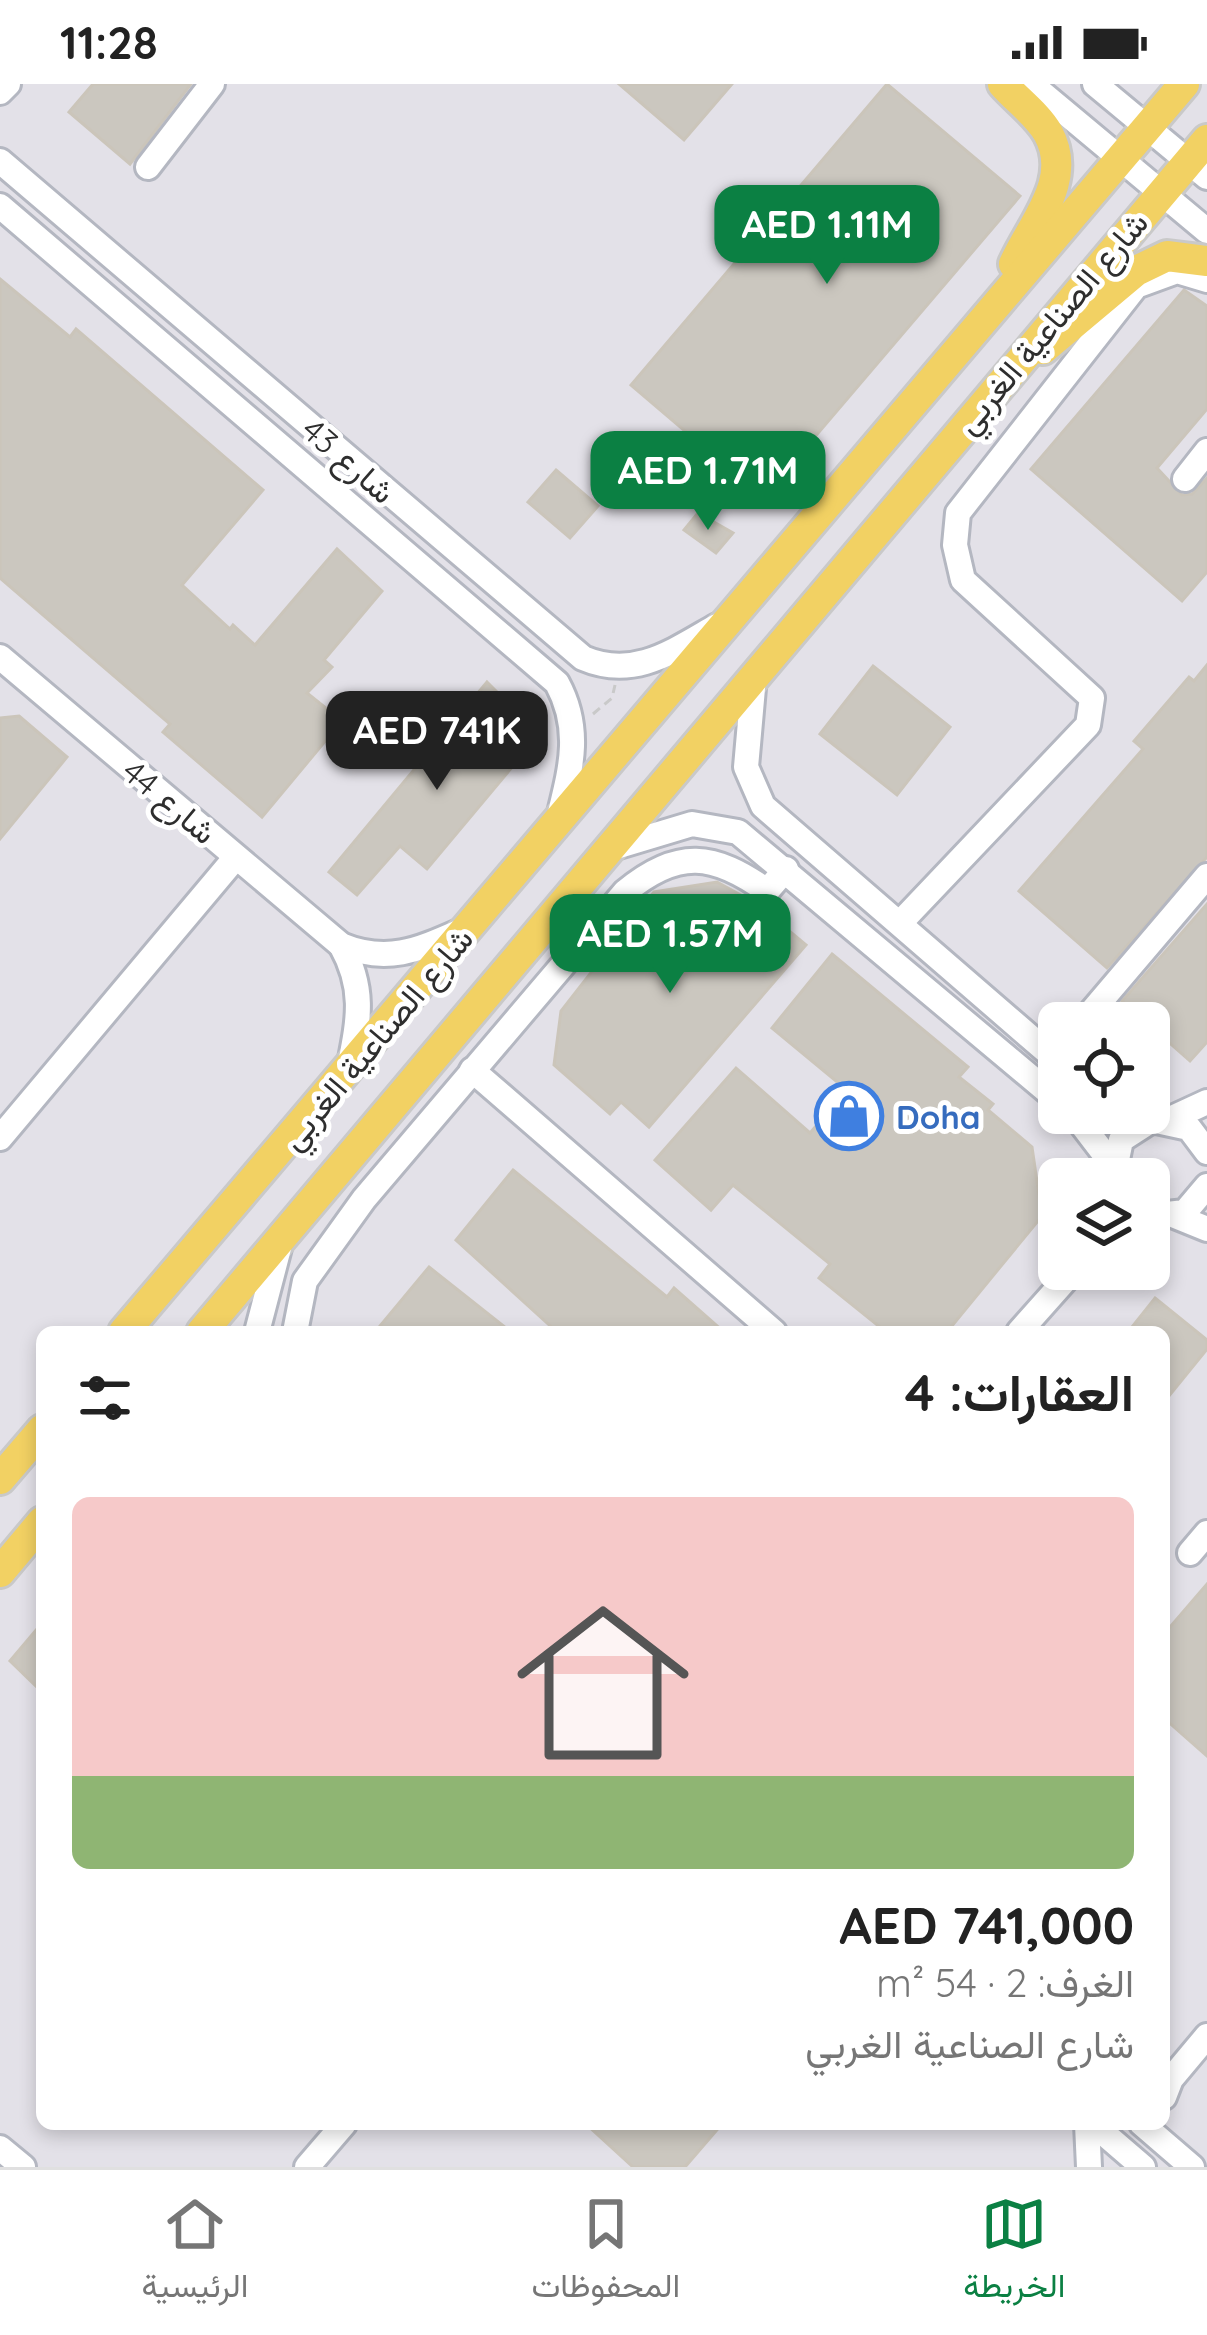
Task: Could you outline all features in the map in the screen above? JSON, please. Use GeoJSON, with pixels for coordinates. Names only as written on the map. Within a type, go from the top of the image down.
{"type":"FeatureCollection","features":[{"type":"Feature","properties":{"kind":"main road"},"geometry":{"type":"LineString","coordinates":[[1001,297],[1051,196],[1057,164],[1048,133],[1003,84]]}},
{"type":"Feature","properties":{"kind":"main road","name":"شارع الصناعية الغربي"},"geometry":{"type":"LineString","coordinates":[[129,1326],[1184,84]]}},
{"type":"Feature","properties":{"kind":"main road","name":"شارع الصناعية الغربي"},"geometry":{"type":"LineString","coordinates":[[207,1326],[1004,377],[1162,192],[1201,159]]}},
{"type":"Feature","properties":{"kind":"main road"},"geometry":{"type":"LineString","coordinates":[[1004,377],[1079,323],[1136,272],[1166,256],[1207,261]]}},
{"type":"Feature","properties":{"kind":"main road"},"geometry":{"type":"LineString","coordinates":[[0,1479],[36,1437]]}},
{"type":"Feature","properties":{"kind":"main road"},"geometry":{"type":"LineString","coordinates":[[0,1572],[36,1529]]}},
{"type":"Feature","properties":{"kind":"street"},"geometry":{"type":"LineString","coordinates":[[0,95],[8,84]]}},
{"type":"Feature","properties":{"kind":"street"},"geometry":{"type":"LineString","coordinates":[[148,166],[212,84]]}},
{"type":"Feature","properties":{"kind":"street"},"geometry":{"type":"LineString","coordinates":[[1031,84],[1207,231]]}},
{"type":"Feature","properties":{"kind":"street"},"geometry":{"type":"LineString","coordinates":[[1095,84],[1147,127],[1201,159]]}},
{"type":"Feature","properties":{"kind":"street","name":"شارع 43"},"geometry":{"type":"LineString","coordinates":[[1,158],[562,643],[583,658],[619,668]]}},
{"type":"Feature","properties":{"kind":"street","name":"شارع 43"},"geometry":{"type":"LineString","coordinates":[[0,206],[540,664],[557,682],[574,718]]}},
{"type":"Feature","properties":{"kind":"street"},"geometry":{"type":"LineString","coordinates":[[900,923],[1088,725],[1092,698],[963,580],[955,545],[958,513],[1136,286],[1177,271],[1207,280]]}},
{"type":"Feature","properties":{"kind":"street"},"geometry":{"type":"LineString","coordinates":[[1185,479],[1207,451]]}},
{"type":"Feature","properties":{"kind":"street"},"geometry":{"type":"LineString","coordinates":[[619,668],[655,660],[724,622]]}},
{"type":"Feature","properties":{"kind":"street","name":"شارع 44"},"geometry":{"type":"LineString","coordinates":[[0,657],[341,945],[380,957],[400,956],[469,928]]}},
{"type":"Feature","properties":{"kind":"street"},"geometry":{"type":"LineString","coordinates":[[754,674],[744,746],[752,787],[763,806],[1038,1041]]}},
{"type":"Feature","properties":{"kind":"street"},"geometry":{"type":"LineString","coordinates":[[558,820],[573,755],[574,718]]}},
{"type":"Feature","properties":{"kind":"street"},"geometry":{"type":"LineString","coordinates":[[609,849],[669,829],[715,825],[738,832],[1038,1083]]}},
{"type":"Feature","properties":{"kind":"street"},"geometry":{"type":"LineString","coordinates":[[0,1138],[236,857]]}},
{"type":"Feature","properties":{"kind":"street"},"geometry":{"type":"LineString","coordinates":[[296,1326],[304,1281],[364,1199],[625,892],[646,875],[689,858],[731,865],[767,891],[786,869]]}},
{"type":"Feature","properties":{"kind":"street"},"geometry":{"type":"LineString","coordinates":[[1100,1002],[1207,876]]}},
{"type":"Feature","properties":{"kind":"street"},"geometry":{"type":"LineString","coordinates":[[341,945],[359,983],[361,1003],[348,1073]]}},
{"type":"Feature","properties":{"kind":"street"},"geometry":{"type":"LineString","coordinates":[[472,1070],[767,1326]]}},
{"type":"Feature","properties":{"kind":"street"},"geometry":{"type":"LineString","coordinates":[[1170,1112],[1207,1102]]}},
{"type":"Feature","properties":{"kind":"street"},"geometry":{"type":"LineString","coordinates":[[1170,1123],[1190,1128],[1207,1152]]}},
{"type":"Feature","properties":{"kind":"street"},"geometry":{"type":"LineString","coordinates":[[1170,1214],[1194,1206],[1207,1186]]}},
{"type":"Feature","properties":{"kind":"street"},"geometry":{"type":"LineString","coordinates":[[1170,1221],[1207,1229]]}},
{"type":"Feature","properties":{"kind":"street"},"geometry":{"type":"LineString","coordinates":[[259,1326],[285,1232]]}},
{"type":"Feature","properties":{"kind":"street"},"geometry":{"type":"LineString","coordinates":[[1024,1326],[1056,1290]]}},
{"type":"Feature","properties":{"kind":"street"},"geometry":{"type":"LineString","coordinates":[[1190,1553],[1207,1533]]}},
{"type":"Feature","properties":{"kind":"street"},"geometry":{"type":"LineString","coordinates":[[1170,2081],[1207,2036]]}},
{"type":"Feature","properties":{"kind":"street"},"geometry":{"type":"LineString","coordinates":[[307,2167],[339,2130]]}},
{"type":"Feature","properties":{"kind":"street"},"geometry":{"type":"LineString","coordinates":[[1089,2167],[1090,2130]]}},
{"type":"Feature","properties":{"kind":"street"},"geometry":{"type":"LineString","coordinates":[[1097,2130],[1143,2167]]}},
{"type":"Feature","properties":{"kind":"street"},"geometry":{"type":"LineString","coordinates":[[1163,2134],[1192,2167]]}},
{"type":"Feature","properties":{"kind":"street"},"geometry":{"type":"LineString","coordinates":[[0,2148],[22,2167]]}},
{"type":"Feature","properties":{"kind":"path"},"geometry":{"type":"LineString","coordinates":[[574,718],[599,712],[612,698],[619,668]]}},
{"type":"Feature","properties":{"kind":"shaded area"},"geometry":{"type":"Polygon","coordinates":[[[0,84],[1207,84],[1207,2167],[0,2167],[0,84]]]}},
{"type":"Feature","properties":{"kind":"building"},"geometry":{"type":"Polygon","coordinates":[[[93,84],[191,84],[130,164],[69,112],[93,84]]]}},
{"type":"Feature","properties":{"kind":"building"},"geometry":{"type":"Polygon","coordinates":[[[619,84],[732,84],[684,140],[619,84]]]}},
{"type":"Feature","properties":{"kind":"building"},"geometry":{"type":"Polygon","coordinates":[[[887,84],[1020,196],[785,472],[755,446],[733,472],[631,385],[887,84]]]}},
{"type":"Feature","properties":{"kind":"building"},"geometry":{"type":"Polygon","coordinates":[[[0,279],[70,337],[76,329],[263,490],[182,585],[230,629],[233,625],[255,645],[337,549],[382,591],[324,660],[332,667],[307,693],[342,721],[262,817],[163,732],[170,724],[0,578],[0,279]]]}},
{"type":"Feature","properties":{"kind":"building"},"geometry":{"type":"Polygon","coordinates":[[[1184,290],[1207,306],[1207,409],[1157,468],[1182,495],[1192,494],[1207,478],[1207,572],[1182,601],[1031,469],[1184,290]]]}},
{"type":"Feature","properties":{"kind":"building"},"geometry":{"type":"Polygon","coordinates":[[[556,470],[598,506],[570,538],[528,502],[556,470]]]}},
{"type":"Feature","properties":{"kind":"building"},"geometry":{"type":"Polygon","coordinates":[[[698,513],[733,533],[716,553],[684,530],[698,513]]]}},
{"type":"Feature","properties":{"kind":"building"},"geometry":{"type":"Polygon","coordinates":[[[1207,665],[1207,857],[1107,968],[1019,891],[1143,749],[1134,741],[1189,677],[1194,681],[1207,665]]]}},
{"type":"Feature","properties":{"kind":"building"},"geometry":{"type":"Polygon","coordinates":[[[873,666],[950,727],[897,795],[820,734],[873,666]]]}},
{"type":"Feature","properties":{"kind":"building"},"geometry":{"type":"Polygon","coordinates":[[[487,682],[517,712],[507,723],[513,766],[427,869],[400,846],[357,895],[329,872],[487,682]]]}},
{"type":"Feature","properties":{"kind":"building"},"geometry":{"type":"Polygon","coordinates":[[[19,716],[67,757],[0,839],[0,718],[19,716]]]}},
{"type":"Feature","properties":{"kind":"building"},"geometry":{"type":"Polygon","coordinates":[[[717,882],[757,904],[806,945],[649,1127],[621,1102],[610,1114],[554,1065],[561,1011],[654,892],[717,882]]]}},
{"type":"Feature","properties":{"kind":"building"},"geometry":{"type":"Polygon","coordinates":[[[1207,904],[1207,1042],[1190,1061],[1170,1043],[1170,1002],[1122,1001],[1207,904]]]}},
{"type":"Feature","properties":{"kind":"building"},"geometry":{"type":"Polygon","coordinates":[[[832,954],[968,1067],[959,1077],[993,1104],[988,1110],[1032,1147],[1038,1221],[952,1326],[879,1326],[819,1278],[830,1264],[733,1185],[711,1210],[655,1160],[736,1068],[810,1133],[847,1090],[772,1028],[832,954]]]}},
{"type":"Feature","properties":{"kind":"building"},"geometry":{"type":"Polygon","coordinates":[[[513,1170],[667,1297],[674,1288],[717,1326],[550,1326],[456,1240],[513,1170]]]}},
{"type":"Feature","properties":{"kind":"building"},"geometry":{"type":"Polygon","coordinates":[[[429,1267],[503,1326],[380,1326],[429,1267]]]}},
{"type":"Feature","properties":{"kind":"building"},"geometry":{"type":"Polygon","coordinates":[[[1155,1298],[1207,1340],[1207,1349],[1170,1395],[1170,1326],[1133,1326],[1155,1298]]]}},
{"type":"Feature","properties":{"kind":"building"},"geometry":{"type":"Polygon","coordinates":[[[1207,1584],[1207,1756],[1170,1723],[1170,1627],[1207,1584]]]}},
{"type":"Feature","properties":{"kind":"building"},"geometry":{"type":"Polygon","coordinates":[[[36,1630],[36,1686],[10,1661],[36,1630]]]}},
{"type":"Feature","properties":{"kind":"building"},"geometry":{"type":"Polygon","coordinates":[[[593,2130],[717,2130],[685,2167],[633,2167],[593,2130]]]}},
{"type":"Feature","properties":{"kind":"place","name":"Doha"},"geometry":{"type":"Point","coordinates":[849,1116]}}]}
